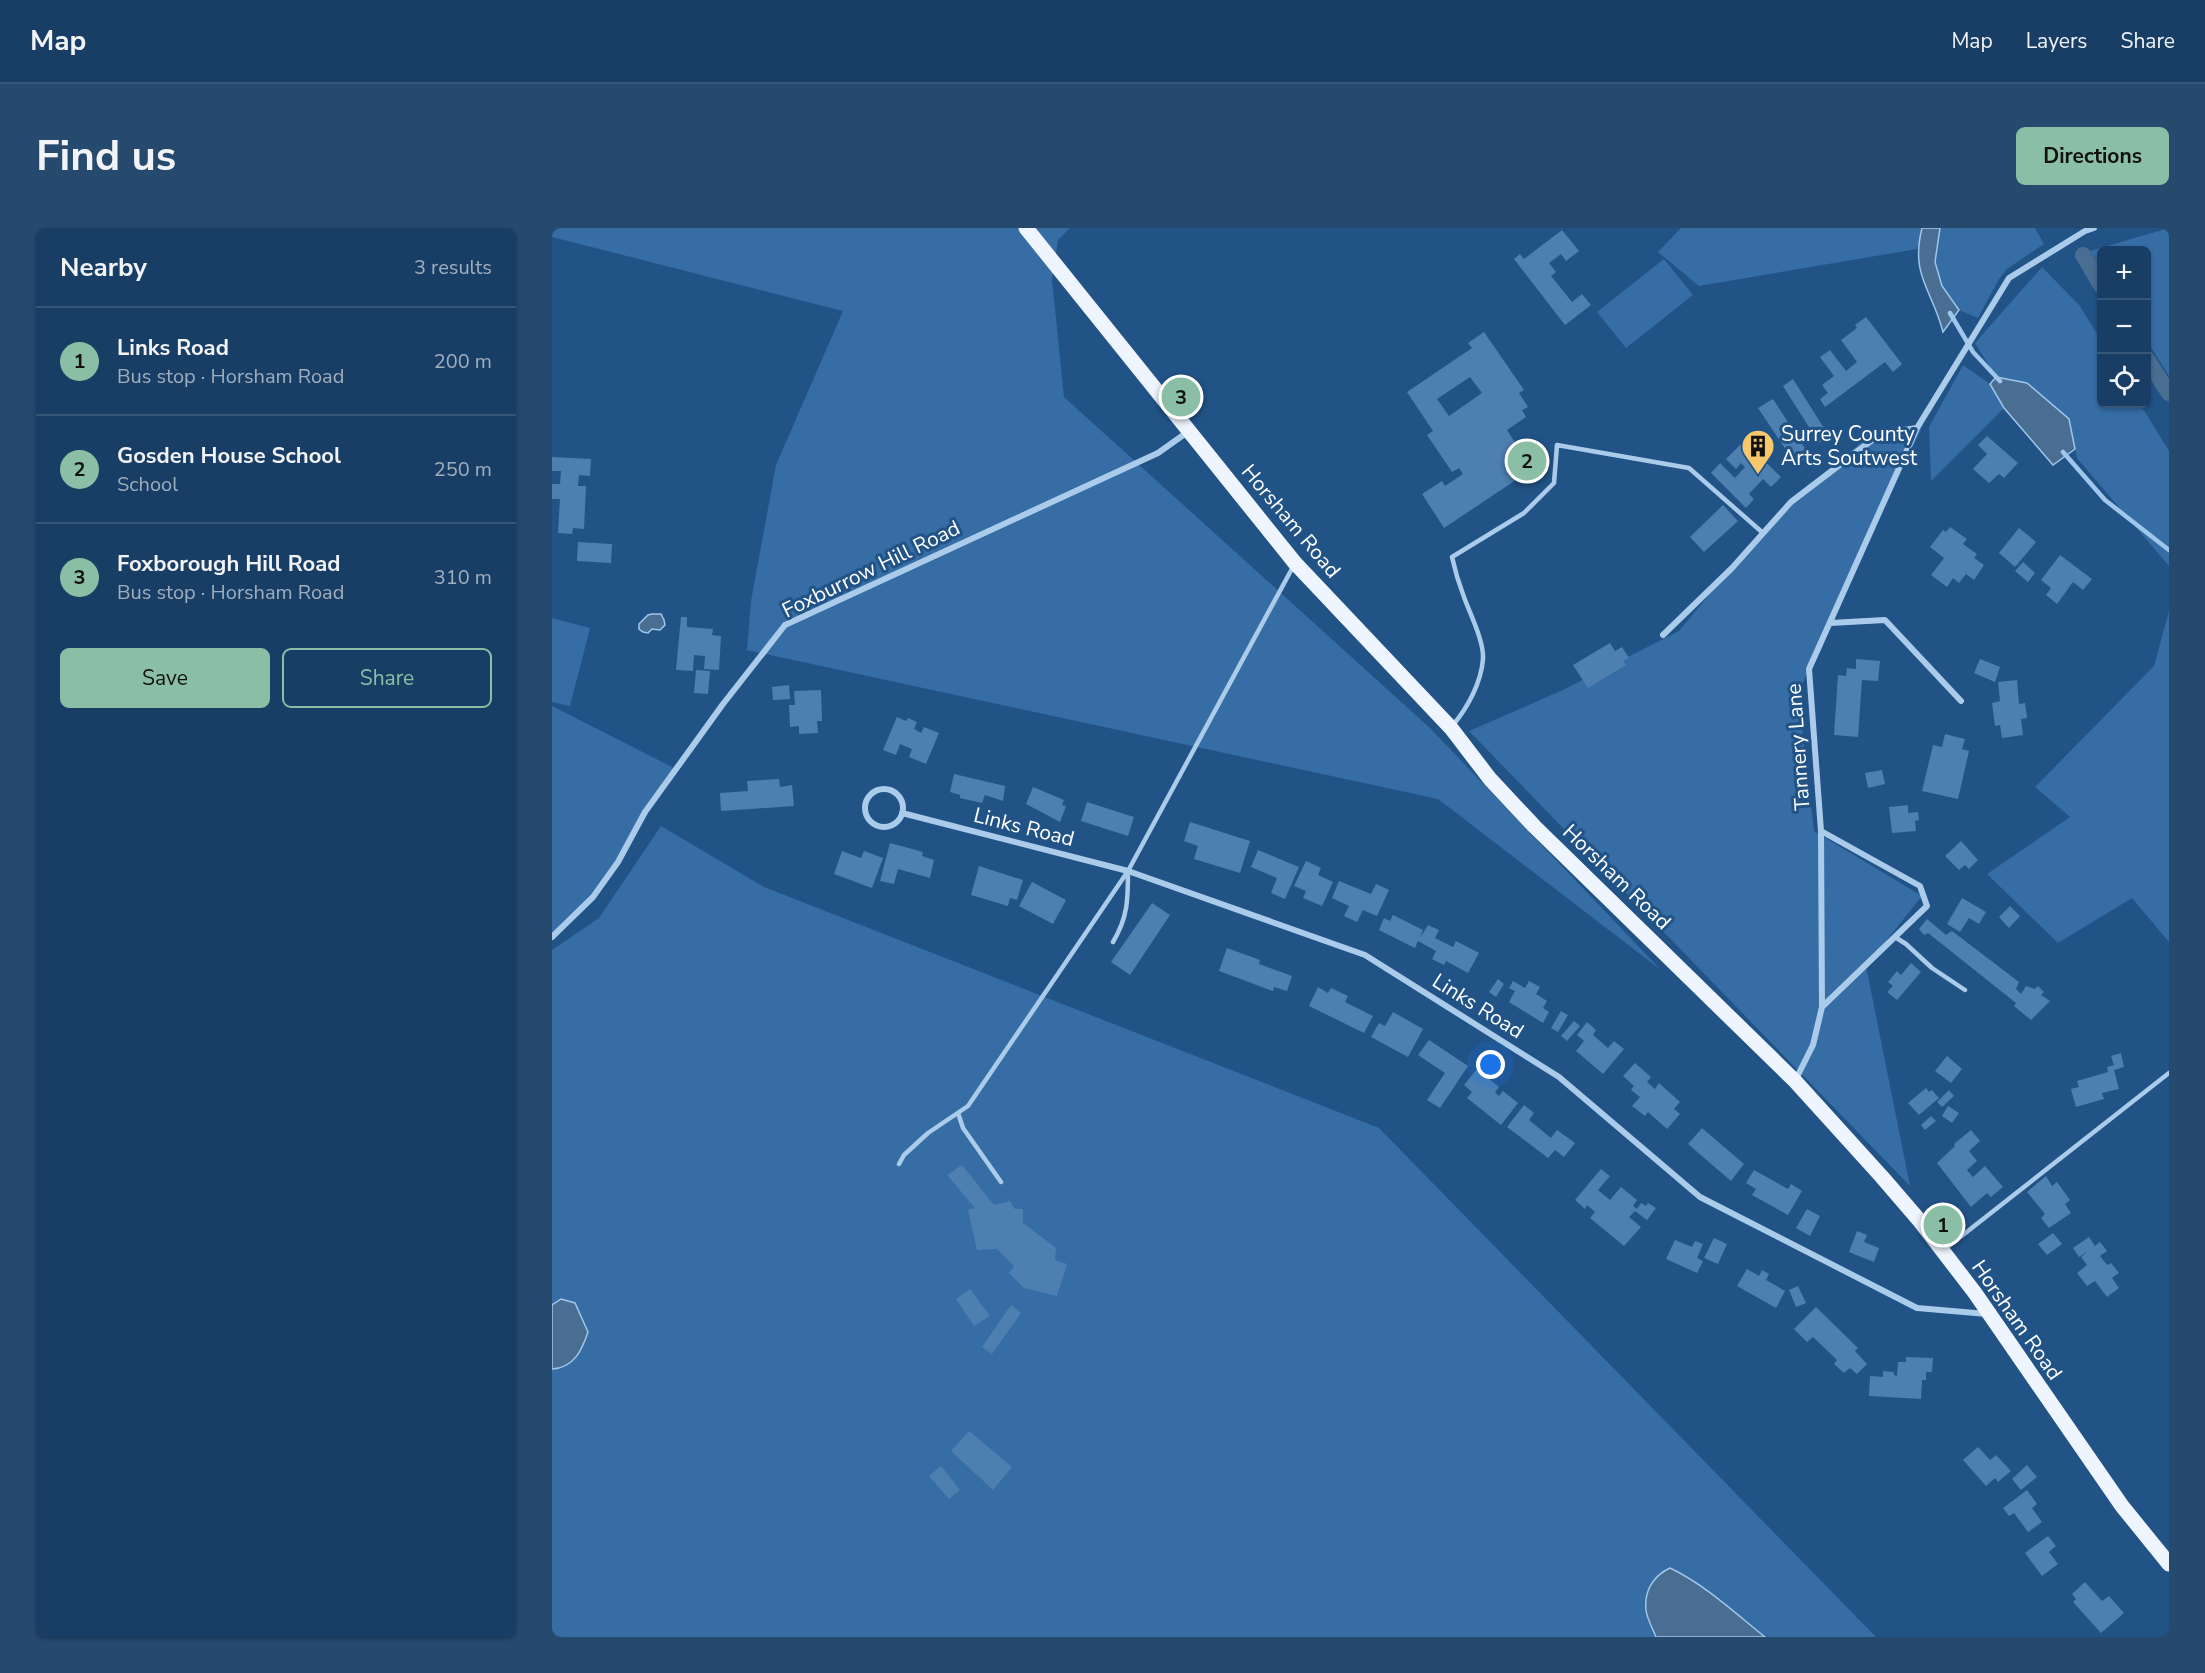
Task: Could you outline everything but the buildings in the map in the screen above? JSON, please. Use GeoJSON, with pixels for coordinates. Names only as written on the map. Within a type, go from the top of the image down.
{"type":"FeatureCollection","features":[{"type":"Feature","properties":{"kind":"main road","name":"Horsham Road"},"geometry":{"type":"LineString","coordinates":[[1026,228],[1295,563],[1450,728],[1490,778],[1534,826],[1795,1080],[1890,1185],[1988,1314],[2122,1506],[2169,1564]]}},
{"type":"Feature","properties":{"kind":"street","name":"Tannery Lane"},"geometry":{"type":"LineString","coordinates":[[1795,1080],[1813,1046],[1822,1008],[1821,831],[1809,669],[1917,428],[2010,278],[2085,231],[2094,228]]}},
{"type":"Feature","properties":{"kind":"street"},"geometry":{"type":"LineString","coordinates":[[1663,635],[1732,568],[1791,502],[1880,434],[1917,428]]}},
{"type":"Feature","properties":{"kind":"street","name":"Foxburrow Hill Road"},"geometry":{"type":"LineString","coordinates":[[552,937],[593,897],[618,862],[645,812],[723,704],[785,625],[1158,453],[1189,430]]}},
{"type":"Feature","properties":{"kind":"street"},"geometry":{"type":"LineString","coordinates":[[1830,622],[1885,620],[1961,702]]}},
{"type":"Feature","properties":{"kind":"street"},"geometry":{"type":"LineString","coordinates":[[886,790],[898,796],[902,802],[902,813],[895,824],[877,826],[868,817],[866,803],[873,793],[886,790]]}},
{"type":"Feature","properties":{"kind":"street","name":"Links Road"},"geometry":{"type":"LineString","coordinates":[[902,813],[1128,871],[1365,955],[1559,1077],[1700,1197],[1917,1308],[1988,1314]]}},
{"type":"Feature","properties":{"kind":"street"},"geometry":{"type":"LineString","coordinates":[[1821,831],[1920,885],[1927,906],[1822,1008]]}},
{"type":"Feature","properties":{"kind":"lane"},"geometry":{"type":"LineString","coordinates":[[1450,728],[1466,710],[1477,683],[1483,657],[1452,557],[1524,513],[1554,483],[1557,445],[1689,468],[1763,533]]}},
{"type":"Feature","properties":{"kind":"lane"},"geometry":{"type":"LineString","coordinates":[[899,1164],[904,1155],[928,1134],[968,1106],[1128,871],[1295,563]]}},
{"type":"Feature","properties":{"kind":"lane"},"geometry":{"type":"LineString","coordinates":[[1113,942],[1126,915],[1128,871]]}},
{"type":"Feature","properties":{"kind":"lane"},"geometry":{"type":"LineString","coordinates":[[1895,937],[1932,968],[1965,990]]}},
{"type":"Feature","properties":{"kind":"lane"},"geometry":{"type":"LineString","coordinates":[[1942,1251],[2169,1072]]}},
{"type":"Feature","properties":{"kind":"lane"},"geometry":{"type":"LineString","coordinates":[[958,1113],[963,1128],[1001,1182]]}},
{"type":"Feature","properties":{"kind":"shaded area"},"geometry":{"type":"Polygon","coordinates":[[[552,228],[1070,228],[1058,240],[1052,280],[1064,397],[1430,728],[1661,970],[1438,799],[747,650],[751,601],[776,465],[843,311],[552,237],[552,228]]]}},
{"type":"Feature","properties":{"kind":"shaded area"},"geometry":{"type":"Polygon","coordinates":[[[1681,228],[1923,228],[1917,249],[1699,286],[1658,252],[1681,228]]]}},
{"type":"Feature","properties":{"kind":"shaded area"},"geometry":{"type":"Polygon","coordinates":[[[1922,228],[1940,228],[1935,262],[1942,286],[1959,310],[1943,332],[1920,271],[1919,244],[1922,228]]]}},
{"type":"Feature","properties":{"kind":"shaded area"},"geometry":{"type":"Polygon","coordinates":[[[1940,228],[2035,228],[2044,244],[2007,269],[1978,318],[1959,310],[1942,286],[1935,262],[1940,228]]]}},
{"type":"Feature","properties":{"kind":"shaded area"},"geometry":{"type":"Polygon","coordinates":[[[2169,228],[2169,376],[2151,347],[2151,246],[2107,246],[2169,228]]]}},
{"type":"Feature","properties":{"kind":"shaded area"},"geometry":{"type":"Polygon","coordinates":[[[2097,249],[2097,262],[2090,251],[2097,249]]]}},
{"type":"Feature","properties":{"kind":"shaded area"},"geometry":{"type":"Polygon","coordinates":[[[1664,259],[1693,295],[1626,348],[1597,312],[1664,259]]]}},
{"type":"Feature","properties":{"kind":"shaded area"},"geometry":{"type":"Polygon","coordinates":[[[2042,267],[2079,305],[2097,334],[2097,408],[2142,408],[2169,451],[2169,566],[2077,458],[2069,419],[2027,383],[1996,377],[1975,343],[2042,267]]]}},
{"type":"Feature","properties":{"kind":"shaded area"},"geometry":{"type":"Polygon","coordinates":[[[1963,365],[1990,384],[2004,408],[1931,481],[1929,427],[1963,365]]]}},
{"type":"Feature","properties":{"kind":"shaded area"},"geometry":{"type":"Polygon","coordinates":[[[1996,377],[2027,383],[2069,419],[2075,449],[2053,465],[2004,408],[1990,384],[1996,377]]]}},
{"type":"Feature","properties":{"kind":"shaded area"},"geometry":{"type":"Polygon","coordinates":[[[1923,425],[1798,693],[1814,831],[1922,896],[1866,966],[1910,1186],[1469,731],[1563,690],[1679,631],[1773,518],[1878,428],[1923,425]]]}},
{"type":"Feature","properties":{"kind":"shaded area"},"geometry":{"type":"Polygon","coordinates":[[[2169,611],[2169,942],[2132,898],[2058,943],[1987,874],[2070,817],[2035,787],[2154,666],[2169,611]]]}},
{"type":"Feature","properties":{"kind":"shaded area"},"geometry":{"type":"Polygon","coordinates":[[[652,614],[661,614],[665,625],[660,630],[652,629],[648,633],[643,632],[639,629],[639,624],[652,614]]]}},
{"type":"Feature","properties":{"kind":"shaded area"},"geometry":{"type":"Polygon","coordinates":[[[552,618],[590,628],[570,706],[552,702],[552,618]]]}},
{"type":"Feature","properties":{"kind":"shaded area"},"geometry":{"type":"Polygon","coordinates":[[[552,706],[676,769],[608,876],[552,937],[552,706]]]}},
{"type":"Feature","properties":{"kind":"shaded area"},"geometry":{"type":"Polygon","coordinates":[[[661,826],[764,887],[1379,1128],[1876,1637],[552,1637],[552,950],[599,918],[661,826]]]}},
{"type":"Feature","properties":{"kind":"shaded area"},"geometry":{"type":"Polygon","coordinates":[[[561,1299],[575,1303],[588,1332],[576,1357],[560,1368],[552,1369],[552,1305],[561,1299]]]}},
{"type":"Feature","properties":{"kind":"shaded area"},"geometry":{"type":"Polygon","coordinates":[[[1670,1568],[1707,1591],[1765,1637],[1656,1637],[1647,1613],[1648,1590],[1659,1575],[1670,1568]]]}},
{"type":"Feature","properties":{"kind":"waterway"},"geometry":{"type":"LineString","coordinates":[[2083,255],[2097,279]]}},
{"type":"Feature","properties":{"kind":"waterway"},"geometry":{"type":"LineString","coordinates":[[1950,313],[1973,352],[2000,381]]}},
{"type":"Feature","properties":{"kind":"waterway"},"geometry":{"type":"LineString","coordinates":[[2151,366],[2169,393]]}},
{"type":"Feature","properties":{"kind":"waterway"},"geometry":{"type":"LineString","coordinates":[[2063,452],[2105,500],[2169,550]]}},
{"type":"Feature","properties":{"kind":"place","name":"Foxborough Hill Road"},"geometry":{"type":"Point","coordinates":[1181,397]}},
{"type":"Feature","properties":{"kind":"place","name":"Gosden House School"},"geometry":{"type":"Point","coordinates":[1527,461]}},
{"type":"Feature","properties":{"kind":"place","name":"Surrey County Arts Soutwest"},"geometry":{"type":"Point","coordinates":[1758,475]}},
{"type":"Feature","properties":{"kind":"place","name":"Links Road"},"geometry":{"type":"Point","coordinates":[1943,1225]}}]}
